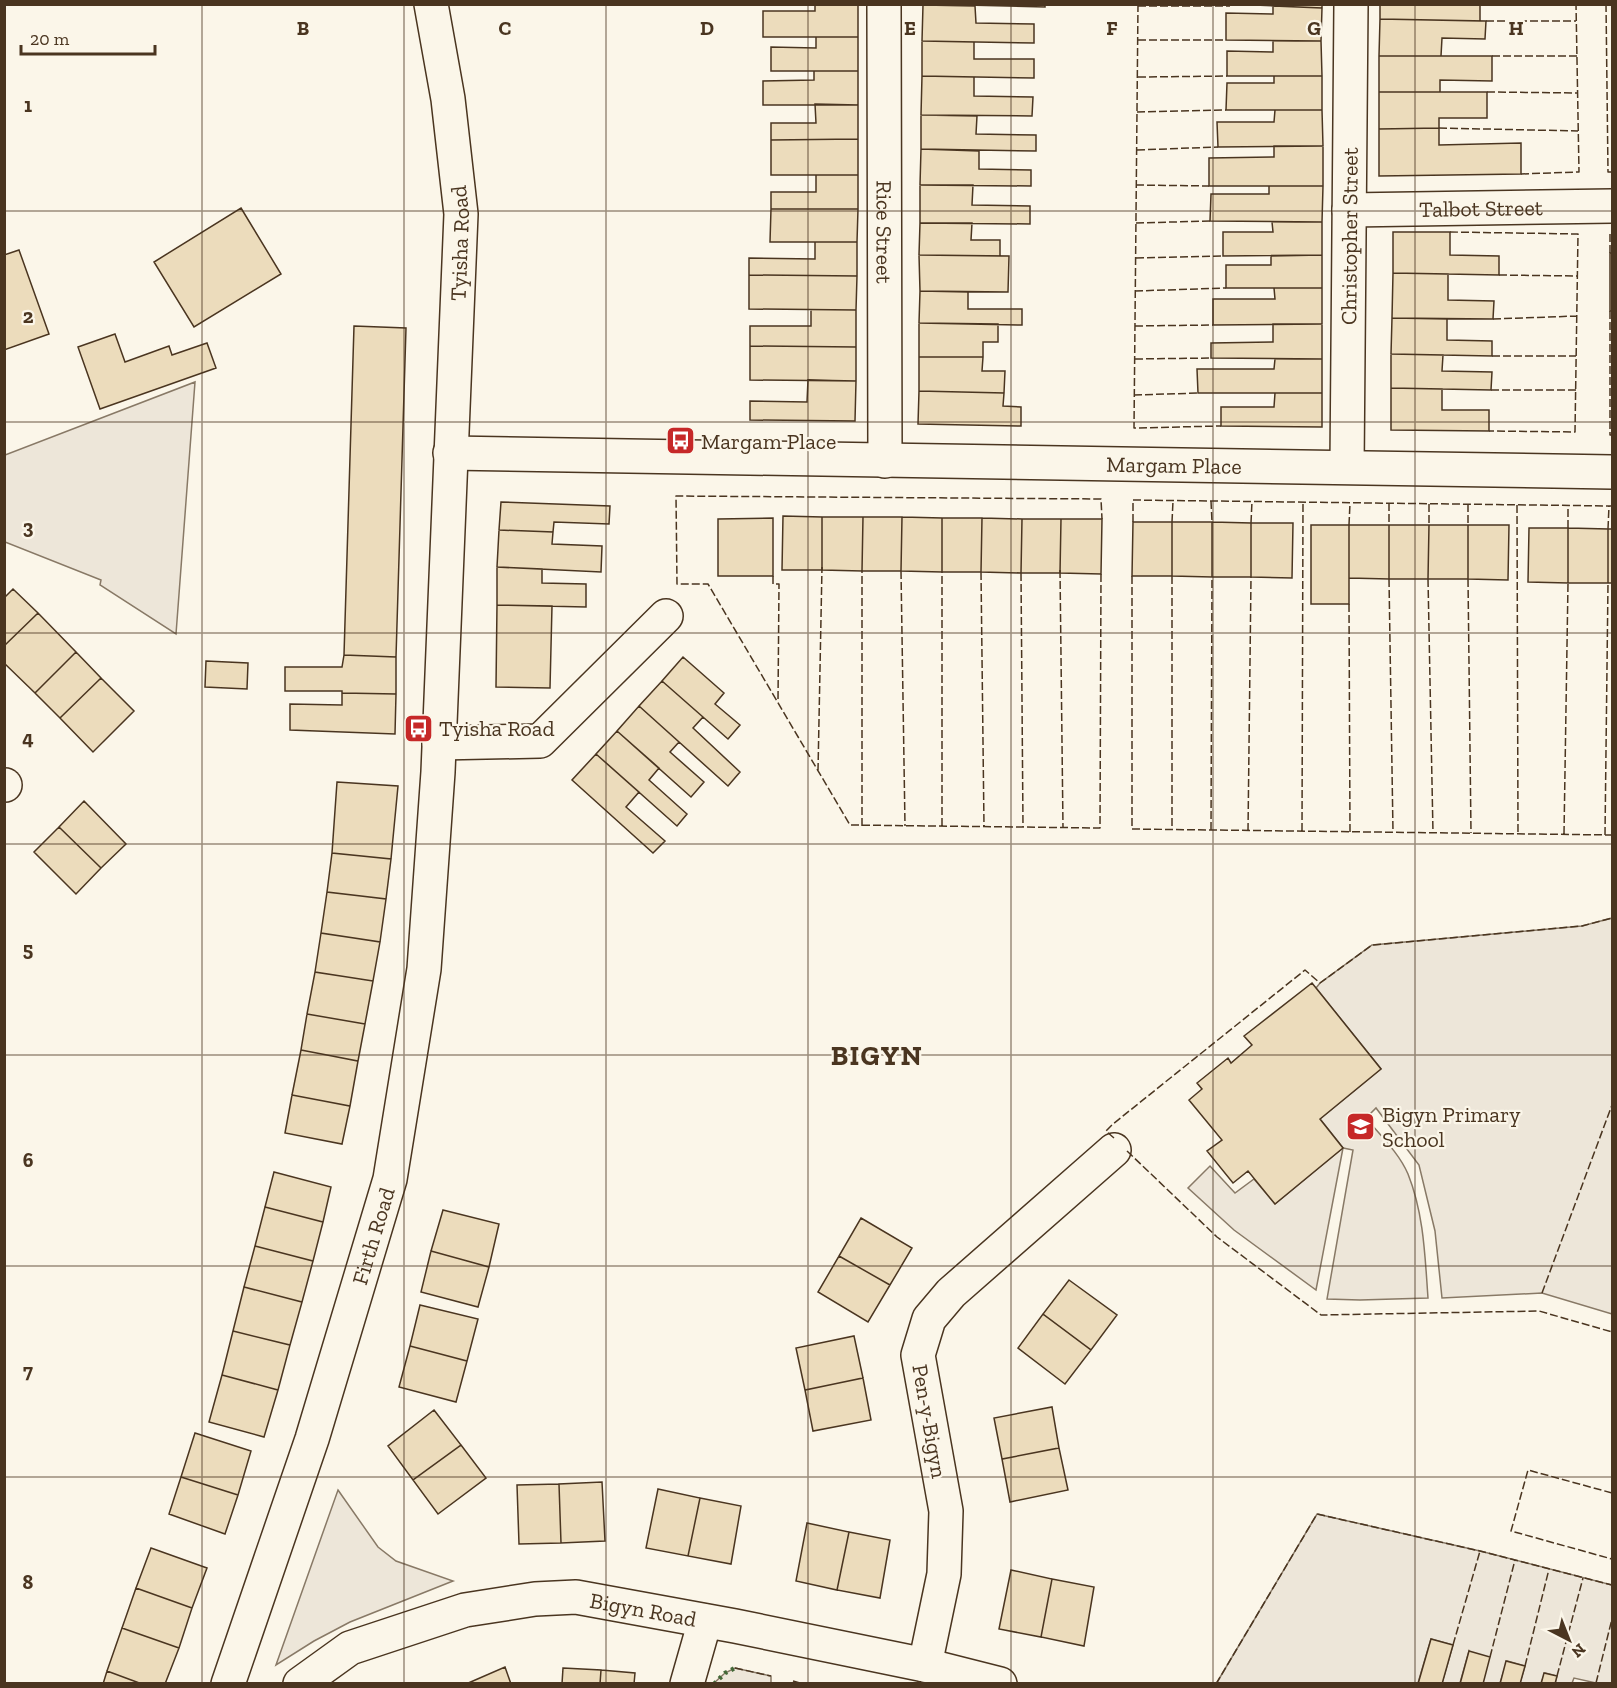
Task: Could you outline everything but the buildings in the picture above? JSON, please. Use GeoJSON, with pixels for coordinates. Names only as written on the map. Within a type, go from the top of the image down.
{"type":"FeatureCollection","features":[{"type":"Feature","properties":{"kind":"street","name":"Tyisha Road"},"geometry":{"type":"LineString","coordinates":[[431,4],[447,99],[461,214],[439,757]]}},
{"type":"Feature","properties":{"kind":"street","name":"Rice Street"},"geometry":{"type":"LineString","coordinates":[[884,4],[885,460]]}},
{"type":"Feature","properties":{"kind":"street","name":"Christopher Street"},"geometry":{"type":"LineString","coordinates":[[1347,467],[1351,4]]}},
{"type":"Feature","properties":{"kind":"street","name":"Talbot Street"},"geometry":{"type":"LineString","coordinates":[[1349,210],[1612,206]]}},
{"type":"Feature","properties":{"kind":"street","name":"Margam Place"},"geometry":{"type":"LineString","coordinates":[[450,453],[1612,472]]}},
{"type":"Feature","properties":{"kind":"street"},"geometry":{"type":"LineString","coordinates":[[439,757],[540,741],[666,616]]}},
{"type":"Feature","properties":{"kind":"street","name":"Firth Road"},"geometry":{"type":"LineString","coordinates":[[228,1683],[312,1439],[390,1179],[424,969],[439,757]]}},
{"type":"Feature","properties":{"kind":"street","name":"Pen-y-Bigyn"},"geometry":{"type":"LineString","coordinates":[[925,1665],[944,1574],[946,1511],[918,1355],[929,1319],[951,1293],[1114,1150]]}},
{"type":"Feature","properties":{"kind":"street","name":"Bigyn Road"},"geometry":{"type":"LineString","coordinates":[[300,1683],[350,1648],[465,1610],[535,1599],[576,1597],[925,1665],[1000,1683]]}},
{"type":"Feature","properties":{"kind":"street"},"geometry":{"type":"LineString","coordinates":[[687,1683],[705,1621]]}},
{"type":"Feature","properties":{"kind":"shaded area"},"geometry":{"type":"Polygon","coordinates":[[[195,382],[176,634],[100,585],[101,580],[5,542],[5,455],[195,382]]]}},
{"type":"Feature","properties":{"kind":"shaded area","name":"Bigyn Primary School"},"geometry":{"type":"Polygon","coordinates":[[[1612,918],[1612,1314],[1542,1293],[1442,1298],[1435,1231],[1419,1165],[1376,1108],[1366,1118],[1400,1159],[1413,1189],[1423,1236],[1428,1298],[1327,1299],[1353,1150],[1343,1148],[1320,1119],[1381,1069],[1316,988],[1320,983],[1372,945],[1582,926],[1612,918]]]}},
{"type":"Feature","properties":{"kind":"shaded area"},"geometry":{"type":"Polygon","coordinates":[[[1343,1148],[1316,1290],[1234,1230],[1188,1188],[1210,1166],[1235,1193],[1254,1179],[1275,1204],[1343,1148]]]}},
{"type":"Feature","properties":{"kind":"shaded area"},"geometry":{"type":"Polygon","coordinates":[[[338,1490],[378,1547],[396,1561],[453,1581],[350,1622],[276,1665],[338,1490]]]}},
{"type":"Feature","properties":{"kind":"shaded area"},"geometry":{"type":"Polygon","coordinates":[[[1317,1514],[1480,1551],[1612,1585],[1612,1683],[1596,1683],[1574,1678],[1572,1683],[1555,1683],[1557,1676],[1545,1673],[1541,1683],[1520,1683],[1525,1666],[1507,1661],[1500,1683],[1483,1683],[1469,1651],[1460,1683],[1442,1683],[1453,1645],[1431,1639],[1418,1683],[1216,1684],[1317,1514]]]}},
{"type":"Feature","properties":{"kind":"shaded area"},"geometry":{"type":"Polygon","coordinates":[[[735,1668],[771,1676],[771,1683],[714,1683],[735,1668]]]}},
{"type":"Feature","properties":{"kind":"hedge"},"geometry":{"type":"LineString","coordinates":[[714,1684],[725,1673],[735,1668]]}},
{"type":"Feature","properties":{"kind":"fence"},"geometry":{"type":"LineString","coordinates":[[1138,4],[1134,428],[1221,426]]}},
{"type":"Feature","properties":{"kind":"fence"},"geometry":{"type":"LineString","coordinates":[[1521,174],[1579,172],[1576,4]]}},
{"type":"Feature","properties":{"kind":"fence"},"geometry":{"type":"LineString","coordinates":[[1606,4],[1608,172],[1612,172]]}},
{"type":"Feature","properties":{"kind":"fence"},"geometry":{"type":"LineString","coordinates":[[1138,6],[1230,6]]}},
{"type":"Feature","properties":{"kind":"fence"},"geometry":{"type":"LineString","coordinates":[[1486,21],[1576,21]]}},
{"type":"Feature","properties":{"kind":"fence"},"geometry":{"type":"LineString","coordinates":[[1138,40],[1226,40]]}},
{"type":"Feature","properties":{"kind":"fence"},"geometry":{"type":"LineString","coordinates":[[1492,56],[1577,56]]}},
{"type":"Feature","properties":{"kind":"fence"},"geometry":{"type":"LineString","coordinates":[[1138,77],[1227,76]]}},
{"type":"Feature","properties":{"kind":"fence"},"geometry":{"type":"LineString","coordinates":[[1487,92],[1577,93]]}},
{"type":"Feature","properties":{"kind":"fence"},"geometry":{"type":"LineString","coordinates":[[1137,112],[1226,110]]}},
{"type":"Feature","properties":{"kind":"fence"},"geometry":{"type":"LineString","coordinates":[[1439,128],[1578,131]]}},
{"type":"Feature","properties":{"kind":"fence"},"geometry":{"type":"LineString","coordinates":[[1137,150],[1218,147]]}},
{"type":"Feature","properties":{"kind":"fence"},"geometry":{"type":"LineString","coordinates":[[1136,185],[1209,186]]}},
{"type":"Feature","properties":{"kind":"fence"},"geometry":{"type":"LineString","coordinates":[[1136,223],[1210,221]]}},
{"type":"Feature","properties":{"kind":"fence"},"geometry":{"type":"LineString","coordinates":[[1450,232],[1578,234],[1575,432],[1489,431]]}},
{"type":"Feature","properties":{"kind":"fence"},"geometry":{"type":"LineString","coordinates":[[1610,253],[1610,232],[1612,232]]}},
{"type":"Feature","properties":{"kind":"fence"},"geometry":{"type":"LineString","coordinates":[[1136,258],[1223,256]]}},
{"type":"Feature","properties":{"kind":"fence"},"geometry":{"type":"LineString","coordinates":[[1499,275],[1577,276]]}},
{"type":"Feature","properties":{"kind":"fence"},"geometry":{"type":"LineString","coordinates":[[1135,291],[1226,288]]}},
{"type":"Feature","properties":{"kind":"fence"},"geometry":{"type":"LineString","coordinates":[[1610,311],[1610,435],[1612,435]]}},
{"type":"Feature","properties":{"kind":"fence"},"geometry":{"type":"LineString","coordinates":[[1493,319],[1577,316]]}},
{"type":"Feature","properties":{"kind":"fence"},"geometry":{"type":"LineString","coordinates":[[1135,326],[1213,325]]}},
{"type":"Feature","properties":{"kind":"fence"},"geometry":{"type":"LineString","coordinates":[[1492,356],[1576,356]]}},
{"type":"Feature","properties":{"kind":"fence"},"geometry":{"type":"LineString","coordinates":[[1135,359],[1211,358]]}},
{"type":"Feature","properties":{"kind":"fence"},"geometry":{"type":"LineString","coordinates":[[1491,390],[1576,390]]}},
{"type":"Feature","properties":{"kind":"fence"},"geometry":{"type":"LineString","coordinates":[[1134,395],[1198,393]]}},
{"type":"Feature","properties":{"kind":"fence"},"geometry":{"type":"LineString","coordinates":[[1101,574],[1100,828],[850,825],[708,584],[677,584],[676,496],[1101,499],[1102,519]]}},
{"type":"Feature","properties":{"kind":"fence"},"geometry":{"type":"LineString","coordinates":[[1133,522],[1133,500],[1612,506]]}},
{"type":"Feature","properties":{"kind":"fence"},"geometry":{"type":"LineString","coordinates":[[1172,522],[1173,501]]}},
{"type":"Feature","properties":{"kind":"fence"},"geometry":{"type":"LineString","coordinates":[[1211,501],[1212,522]]}},
{"type":"Feature","properties":{"kind":"fence"},"geometry":{"type":"LineString","coordinates":[[1251,523],[1252,501]]}},
{"type":"Feature","properties":{"kind":"fence"},"geometry":{"type":"LineString","coordinates":[[1302,831],[1303,503]]}},
{"type":"Feature","properties":{"kind":"fence"},"geometry":{"type":"LineString","coordinates":[[1349,525],[1350,503]]}},
{"type":"Feature","properties":{"kind":"fence"},"geometry":{"type":"LineString","coordinates":[[1389,503],[1389,525]]}},
{"type":"Feature","properties":{"kind":"fence"},"geometry":{"type":"LineString","coordinates":[[1429,504],[1429,525]]}},
{"type":"Feature","properties":{"kind":"fence"},"geometry":{"type":"LineString","coordinates":[[1468,504],[1468,525]]}},
{"type":"Feature","properties":{"kind":"fence"},"geometry":{"type":"LineString","coordinates":[[1517,505],[1518,833]]}},
{"type":"Feature","properties":{"kind":"fence"},"geometry":{"type":"LineString","coordinates":[[1568,506],[1568,528]]}},
{"type":"Feature","properties":{"kind":"fence"},"geometry":{"type":"LineString","coordinates":[[1608,529],[1609,506]]}},
{"type":"Feature","properties":{"kind":"fence"},"geometry":{"type":"LineString","coordinates":[[818,771],[822,567]]}},
{"type":"Feature","properties":{"kind":"fence"},"geometry":{"type":"LineString","coordinates":[[1060,570],[1063,828]]}},
{"type":"Feature","properties":{"kind":"fence"},"geometry":{"type":"LineString","coordinates":[[862,571],[862,826]]}},
{"type":"Feature","properties":{"kind":"fence"},"geometry":{"type":"LineString","coordinates":[[901,571],[905,826]]}},
{"type":"Feature","properties":{"kind":"fence"},"geometry":{"type":"LineString","coordinates":[[942,572],[942,826]]}},
{"type":"Feature","properties":{"kind":"fence"},"geometry":{"type":"LineString","coordinates":[[981,572],[984,827]]}},
{"type":"Feature","properties":{"kind":"fence"},"geometry":{"type":"LineString","coordinates":[[1021,573],[1023,827]]}},
{"type":"Feature","properties":{"kind":"fence"},"geometry":{"type":"LineString","coordinates":[[773,576],[773,584],[779,584],[778,702]]}},
{"type":"Feature","properties":{"kind":"fence"},"geometry":{"type":"LineString","coordinates":[[1132,576],[1132,829],[1612,835]]}},
{"type":"Feature","properties":{"kind":"fence"},"geometry":{"type":"LineString","coordinates":[[1172,576],[1172,830]]}},
{"type":"Feature","properties":{"kind":"fence"},"geometry":{"type":"LineString","coordinates":[[1211,830],[1212,577]]}},
{"type":"Feature","properties":{"kind":"fence"},"geometry":{"type":"LineString","coordinates":[[1248,831],[1251,577]]}},
{"type":"Feature","properties":{"kind":"fence"},"geometry":{"type":"LineString","coordinates":[[1389,579],[1393,832]]}},
{"type":"Feature","properties":{"kind":"fence"},"geometry":{"type":"LineString","coordinates":[[1428,579],[1433,833]]}},
{"type":"Feature","properties":{"kind":"fence"},"geometry":{"type":"LineString","coordinates":[[1468,579],[1471,833]]}},
{"type":"Feature","properties":{"kind":"fence"},"geometry":{"type":"LineString","coordinates":[[1564,834],[1568,583]]}},
{"type":"Feature","properties":{"kind":"fence"},"geometry":{"type":"LineString","coordinates":[[1605,835],[1608,583]]}},
{"type":"Feature","properties":{"kind":"fence"},"geometry":{"type":"LineString","coordinates":[[1349,604],[1350,832]]}},
{"type":"Feature","properties":{"kind":"fence"},"geometry":{"type":"LineString","coordinates":[[1114,1138],[1106,1131],[1113,1124],[1305,970],[1320,983],[1372,945],[1582,926],[1612,918]]}},
{"type":"Feature","properties":{"kind":"fence"},"geometry":{"type":"LineString","coordinates":[[1542,1293],[1612,1105]]}},
{"type":"Feature","properties":{"kind":"fence"},"geometry":{"type":"LineString","coordinates":[[1127,1151],[1217,1237],[1321,1315],[1539,1311],[1612,1332]]}},
{"type":"Feature","properties":{"kind":"fence"},"geometry":{"type":"LineString","coordinates":[[1612,1493],[1528,1470],[1511,1531],[1612,1559]]}},
{"type":"Feature","properties":{"kind":"fence"},"geometry":{"type":"LineString","coordinates":[[1216,1684],[1317,1514],[1480,1551],[1612,1585]]}},
{"type":"Feature","properties":{"kind":"fence"},"geometry":{"type":"LineString","coordinates":[[1453,1645],[1480,1551]]}},
{"type":"Feature","properties":{"kind":"fence"},"geometry":{"type":"LineString","coordinates":[[1490,1657],[1515,1560]]}},
{"type":"Feature","properties":{"kind":"fence"},"geometry":{"type":"LineString","coordinates":[[1525,1666],[1549,1569]]}},
{"type":"Feature","properties":{"kind":"fence"},"geometry":{"type":"LineString","coordinates":[[1557,1676],[1583,1578]]}},
{"type":"Feature","properties":{"kind":"fence"},"geometry":{"type":"LineString","coordinates":[[1596,1683],[1612,1619]]}},
{"type":"Feature","properties":{"kind":"fence"},"geometry":{"type":"LineString","coordinates":[[735,1668],[771,1676]]}},
{"type":"Feature","properties":{"kind":"fence"},"geometry":{"type":"LineString","coordinates":[[793,1681],[804,1684]]}},
{"type":"Feature","properties":{"kind":"place","name":"Margam Place"},"geometry":{"type":"Point","coordinates":[680,441]}},
{"type":"Feature","properties":{"kind":"place","name":"Tyisha Road"},"geometry":{"type":"Point","coordinates":[418,728]}},
{"type":"Feature","properties":{"kind":"place","name":"Bigyn Primary School"},"geometry":{"type":"Point","coordinates":[1361,1127]}},
{"type":"Feature","properties":{"kind":"district","name":"BIGYN"},"geometry":{"type":"Point","coordinates":[877,1055]}}]}
